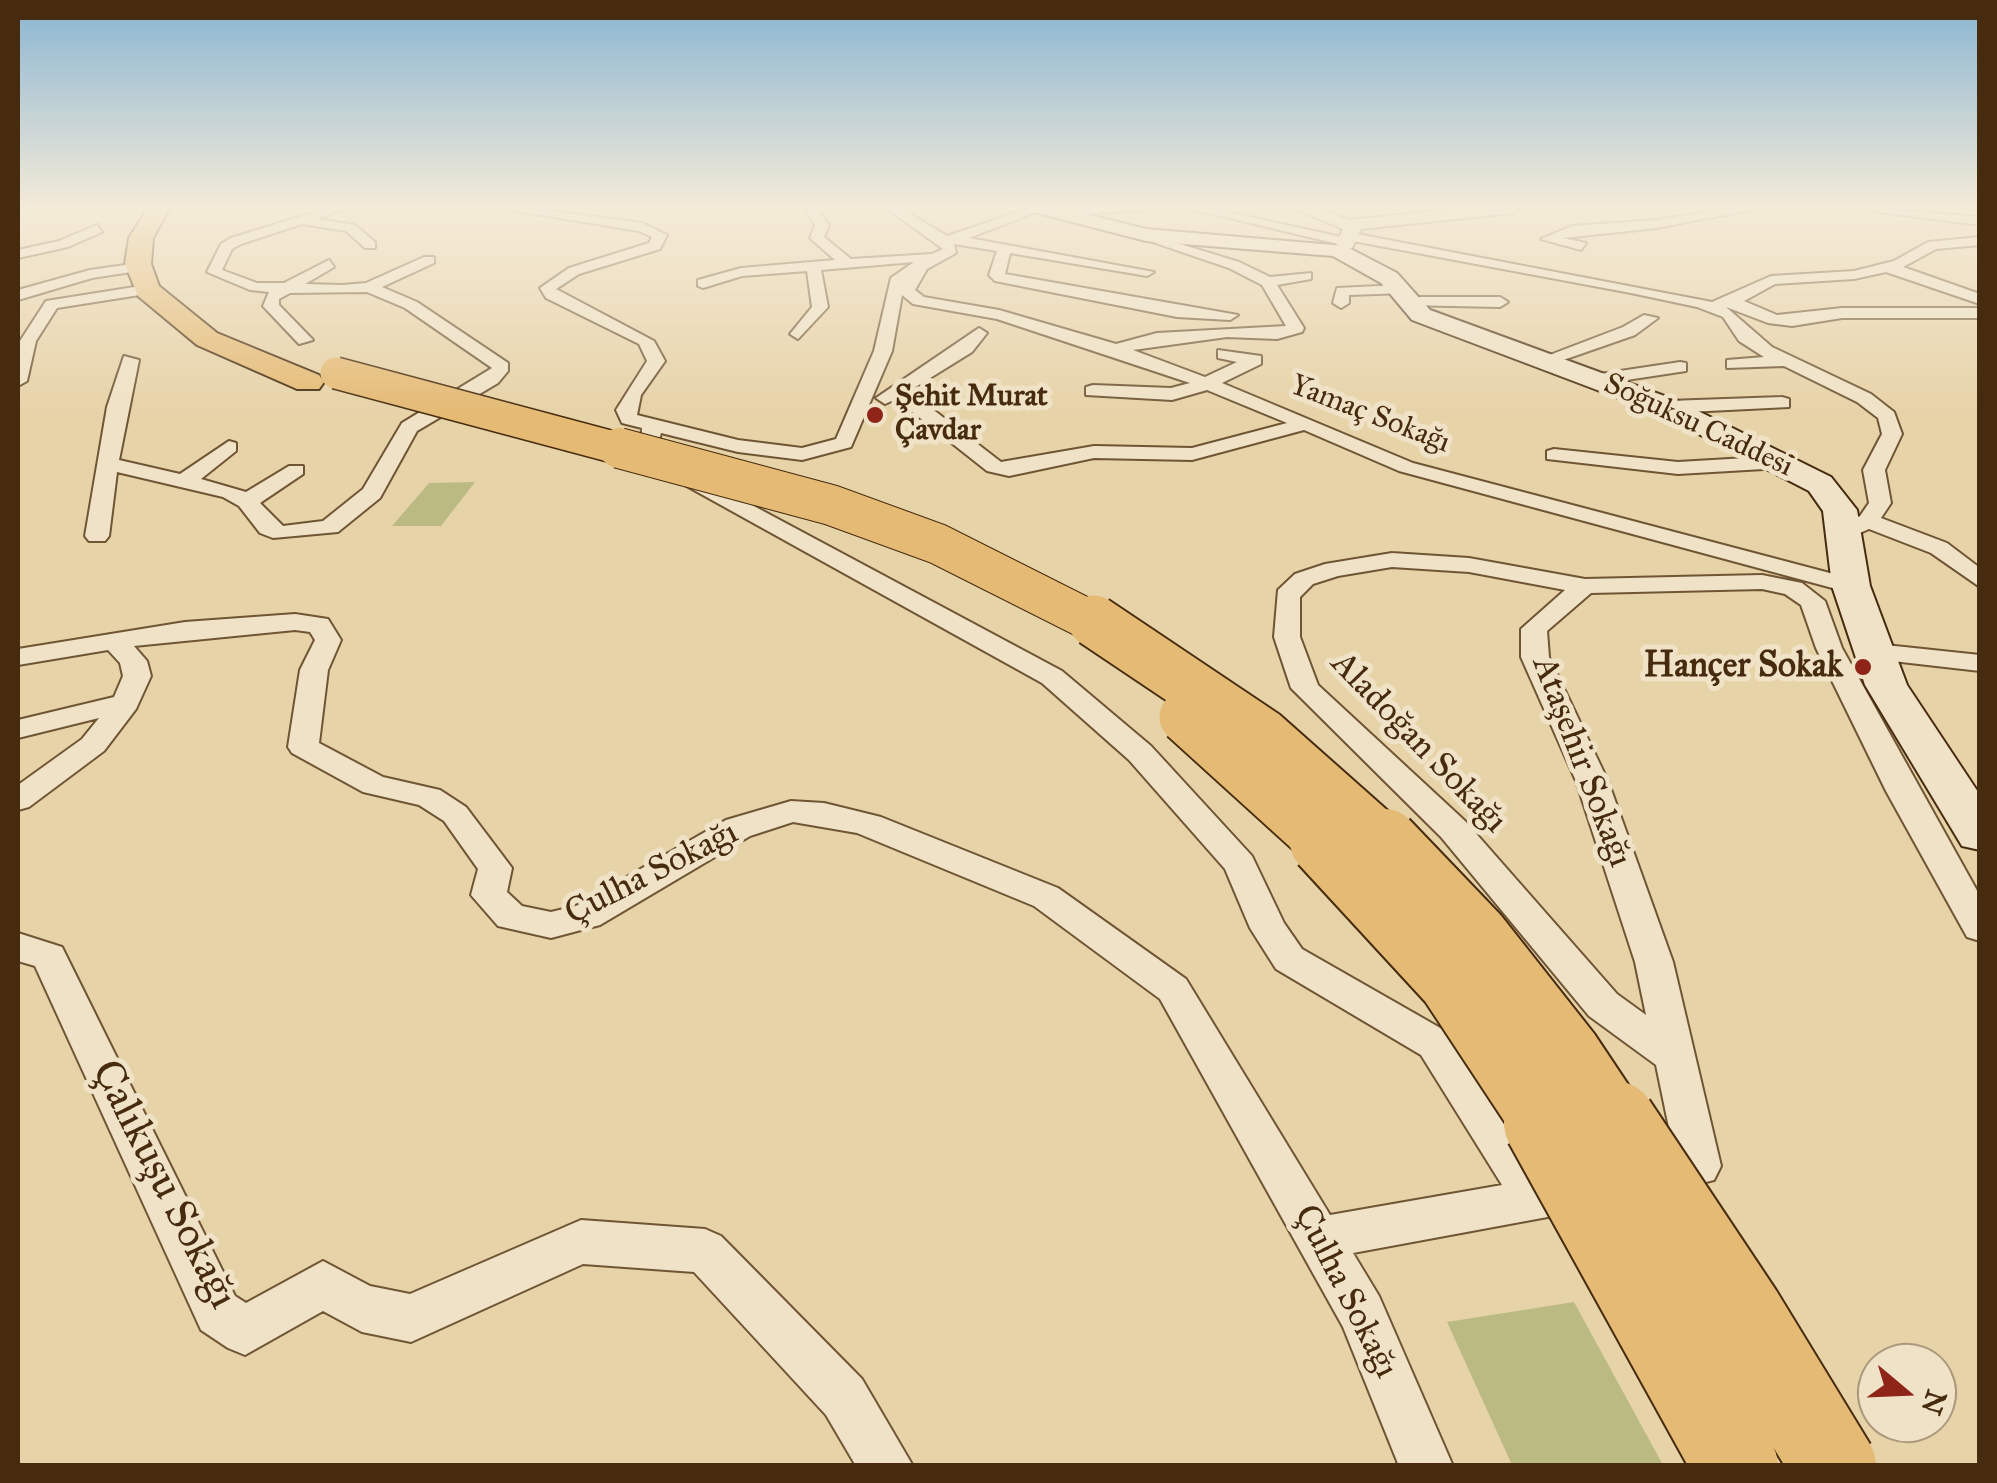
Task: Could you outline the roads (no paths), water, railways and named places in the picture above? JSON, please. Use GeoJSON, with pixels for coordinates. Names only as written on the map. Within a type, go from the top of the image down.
{"type":"FeatureCollection","features":[{"type":"Feature","properties":{"kind":"highway"},"geometry":{"type":"LineString","coordinates":[[144,277],[144,282],[208,340],[334,369],[831,505],[938,544],[1088,617],[1264,735],[1395,851],[1475,936],[1568,1054],[1740,1312],[1834,1466]]}},
{"type":"Feature","properties":{"kind":"highway"},"geometry":{"type":"LineString","coordinates":[[179,278],[198,305],[231,330],[334,369],[902,554],[990,592],[1064,634],[1180,713],[1334,851],[1452,982],[1548,1127],[1736,1466]]}},
{"type":"Feature","properties":{"kind":"main road","name":"Soğuksu Caddesi"},"geometry":{"type":"LineString","coordinates":[[1388,277],[1421,315],[1668,407],[1820,484],[1857,526],[1851,586],[1886,684],[1975,819]]}},
{"type":"Feature","properties":{"kind":"street"},"geometry":{"type":"LineString","coordinates":[[18,296],[80,277]]}},
{"type":"Feature","properties":{"kind":"street"},"geometry":{"type":"LineString","coordinates":[[112,277],[144,282]]}},
{"type":"Feature","properties":{"kind":"street"},"geometry":{"type":"LineString","coordinates":[[233,277],[279,290],[368,287],[390,277]]}},
{"type":"Feature","properties":{"kind":"street"},"geometry":{"type":"LineString","coordinates":[[304,277],[279,290],[272,297],[272,306],[334,369],[462,396]]}},
{"type":"Feature","properties":{"kind":"street"},"geometry":{"type":"LineString","coordinates":[[565,277],[548,288],[550,294],[646,341],[656,361],[626,410],[629,419],[772,452],[818,452],[844,443],[883,350],[899,277]]}},
{"type":"Feature","properties":{"kind":"street"},"geometry":{"type":"LineString","coordinates":[[703,283],[720,277]]}},
{"type":"Feature","properties":{"kind":"street"},"geometry":{"type":"LineString","coordinates":[[798,334],[820,306],[815,277]]}},
{"type":"Feature","properties":{"kind":"street","name":"Yamaç Sokağı"},"geometry":{"type":"LineString","coordinates":[[915,277],[907,286],[913,298],[986,312],[1112,348],[1406,467],[1851,586]]}},
{"type":"Feature","properties":{"kind":"street"},"geometry":{"type":"LineString","coordinates":[[999,277],[1177,312],[1291,313]]}},
{"type":"Feature","properties":{"kind":"street"},"geometry":{"type":"LineString","coordinates":[[1093,365],[1112,348],[1187,334],[1284,334],[1296,328],[1291,313],[1268,282],[1258,277]]}},
{"type":"Feature","properties":{"kind":"street"},"geometry":{"type":"LineString","coordinates":[[1268,282],[1298,277]]}},
{"type":"Feature","properties":{"kind":"street"},"geometry":{"type":"LineString","coordinates":[[1566,277],[1721,304],[1774,320],[1803,321],[1842,313],[1980,313]]}},
{"type":"Feature","properties":{"kind":"street"},"geometry":{"type":"LineString","coordinates":[[1721,304],[1771,280],[1813,277]]}},
{"type":"Feature","properties":{"kind":"street"},"geometry":{"type":"LineString","coordinates":[[1897,277],[1980,298]]}},
{"type":"Feature","properties":{"kind":"street"},"geometry":{"type":"LineString","coordinates":[[18,381],[28,342],[43,312],[52,304],[144,282]]}},
{"type":"Feature","properties":{"kind":"street"},"geometry":{"type":"LineString","coordinates":[[108,464],[186,480],[247,501],[268,528],[282,533],[330,527],[372,493],[410,427],[492,378],[502,368],[499,363],[479,356],[410,305],[368,287]]}},
{"type":"Feature","properties":{"kind":"street"},"geometry":{"type":"LineString","coordinates":[[1341,303],[1342,291],[1500,302]]}},
{"type":"Feature","properties":{"kind":"street"},"geometry":{"type":"LineString","coordinates":[[1721,304],[1745,337],[1864,398],[1886,416],[1892,434],[1874,470],[1880,503],[1857,526]]}},
{"type":"Feature","properties":{"kind":"street"},"geometry":{"type":"LineString","coordinates":[[1543,361],[1629,330],[1650,318]]}},
{"type":"Feature","properties":{"kind":"street"},"geometry":{"type":"LineString","coordinates":[[1774,320],[1778,327],[1797,337]]}},
{"type":"Feature","properties":{"kind":"street"},"geometry":{"type":"LineString","coordinates":[[934,381],[979,333]]}},
{"type":"Feature","properties":{"kind":"street"},"geometry":{"type":"LineString","coordinates":[[858,405],[897,391],[958,354]]}},
{"type":"Feature","properties":{"kind":"street"},"geometry":{"type":"LineString","coordinates":[[1093,391],[1172,394],[1255,360],[1224,354]]}},
{"type":"Feature","properties":{"kind":"street"},"geometry":{"type":"LineString","coordinates":[[97,536],[130,360]]}},
{"type":"Feature","properties":{"kind":"street"},"geometry":{"type":"LineString","coordinates":[[1733,364],[1787,361]]}},
{"type":"Feature","properties":{"kind":"street"},"geometry":{"type":"LineString","coordinates":[[1600,379],[1680,367]]}},
{"type":"Feature","properties":{"kind":"street"},"geometry":{"type":"LineString","coordinates":[[897,391],[994,467],[1010,470],[1094,452],[1192,454],[1305,424]]}},
{"type":"Feature","properties":{"kind":"street"},"geometry":{"type":"LineString","coordinates":[[1668,407],[1782,403]]}},
{"type":"Feature","properties":{"kind":"street"},"geometry":{"type":"LineString","coordinates":[[653,425],[648,446],[672,470],[1052,677],[1140,753],[1240,864],[1268,928],[1289,959],[1435,1044],[1536,1200]]}},
{"type":"Feature","properties":{"kind":"street"},"geometry":{"type":"LineString","coordinates":[[186,480],[229,447]]}},
{"type":"Feature","properties":{"kind":"street"},"geometry":{"type":"LineString","coordinates":[[1554,455],[1678,468],[1781,462]]}},
{"type":"Feature","properties":{"kind":"street"},"geometry":{"type":"LineString","coordinates":[[247,501],[296,470]]}},
{"type":"Feature","properties":{"kind":"street"},"geometry":{"type":"LineString","coordinates":[[1857,526],[1940,548],[1980,580]]}},
{"type":"Feature","properties":{"kind":"street","name":"Aladoğan Sokağı"},"geometry":{"type":"LineString","coordinates":[[1585,586],[1469,565],[1411,561],[1334,569],[1304,580],[1287,594],[1287,638],[1304,688],[1452,829],[1603,1006],[1671,1054]]}},
{"type":"Feature","properties":{"kind":"street"},"geometry":{"type":"LineString","coordinates":[[1585,586],[1762,582],[1793,588],[1812,601],[1829,648],[1894,776],[1980,928]]}},
{"type":"Feature","properties":{"kind":"street","name":"Ataşehir Sokağı"},"geometry":{"type":"LineString","coordinates":[[1318,1238],[1536,1200],[1698,1166],[1654,962],[1592,781],[1536,657],[1534,629],[1585,586]]}},
{"type":"Feature","properties":{"kind":"street","name":"Çulha Sokağı"},"geometry":{"type":"LineString","coordinates":[[18,658],[185,630],[319,625],[328,640],[314,670],[304,747],[374,785],[429,797],[454,814],[495,868],[489,896],[511,917],[551,925],[587,916],[738,828],[791,811],[824,813],[868,825],[1046,897],[1173,989],[1362,1314],[1426,1466]]}},
{"type":"Feature","properties":{"kind":"street"},"geometry":{"type":"LineString","coordinates":[[18,800],[94,745],[126,703],[137,676],[132,661],[116,642]]}},
{"type":"Feature","properties":{"kind":"street"},"geometry":{"type":"LineString","coordinates":[[1876,652],[1980,663]]}},
{"type":"Feature","properties":{"kind":"street"},"geometry":{"type":"LineString","coordinates":[[18,729],[126,703]]}},
{"type":"Feature","properties":{"kind":"street","name":"Çalıkuşu Sokağı"},"geometry":{"type":"LineString","coordinates":[[18,947],[50,957],[218,1312],[245,1330],[324,1284],[362,1308],[411,1318],[581,1242],[705,1251],[844,1398],[886,1466]]}},
{"type":"Feature","properties":{"kind":"place","name":"Şehit Murat Çavdar"},"geometry":{"type":"Point","coordinates":[875,415]}},
{"type":"Feature","properties":{"kind":"place","name":"Hançer Sokak"},"geometry":{"type":"Point","coordinates":[1863,667]}}]}
